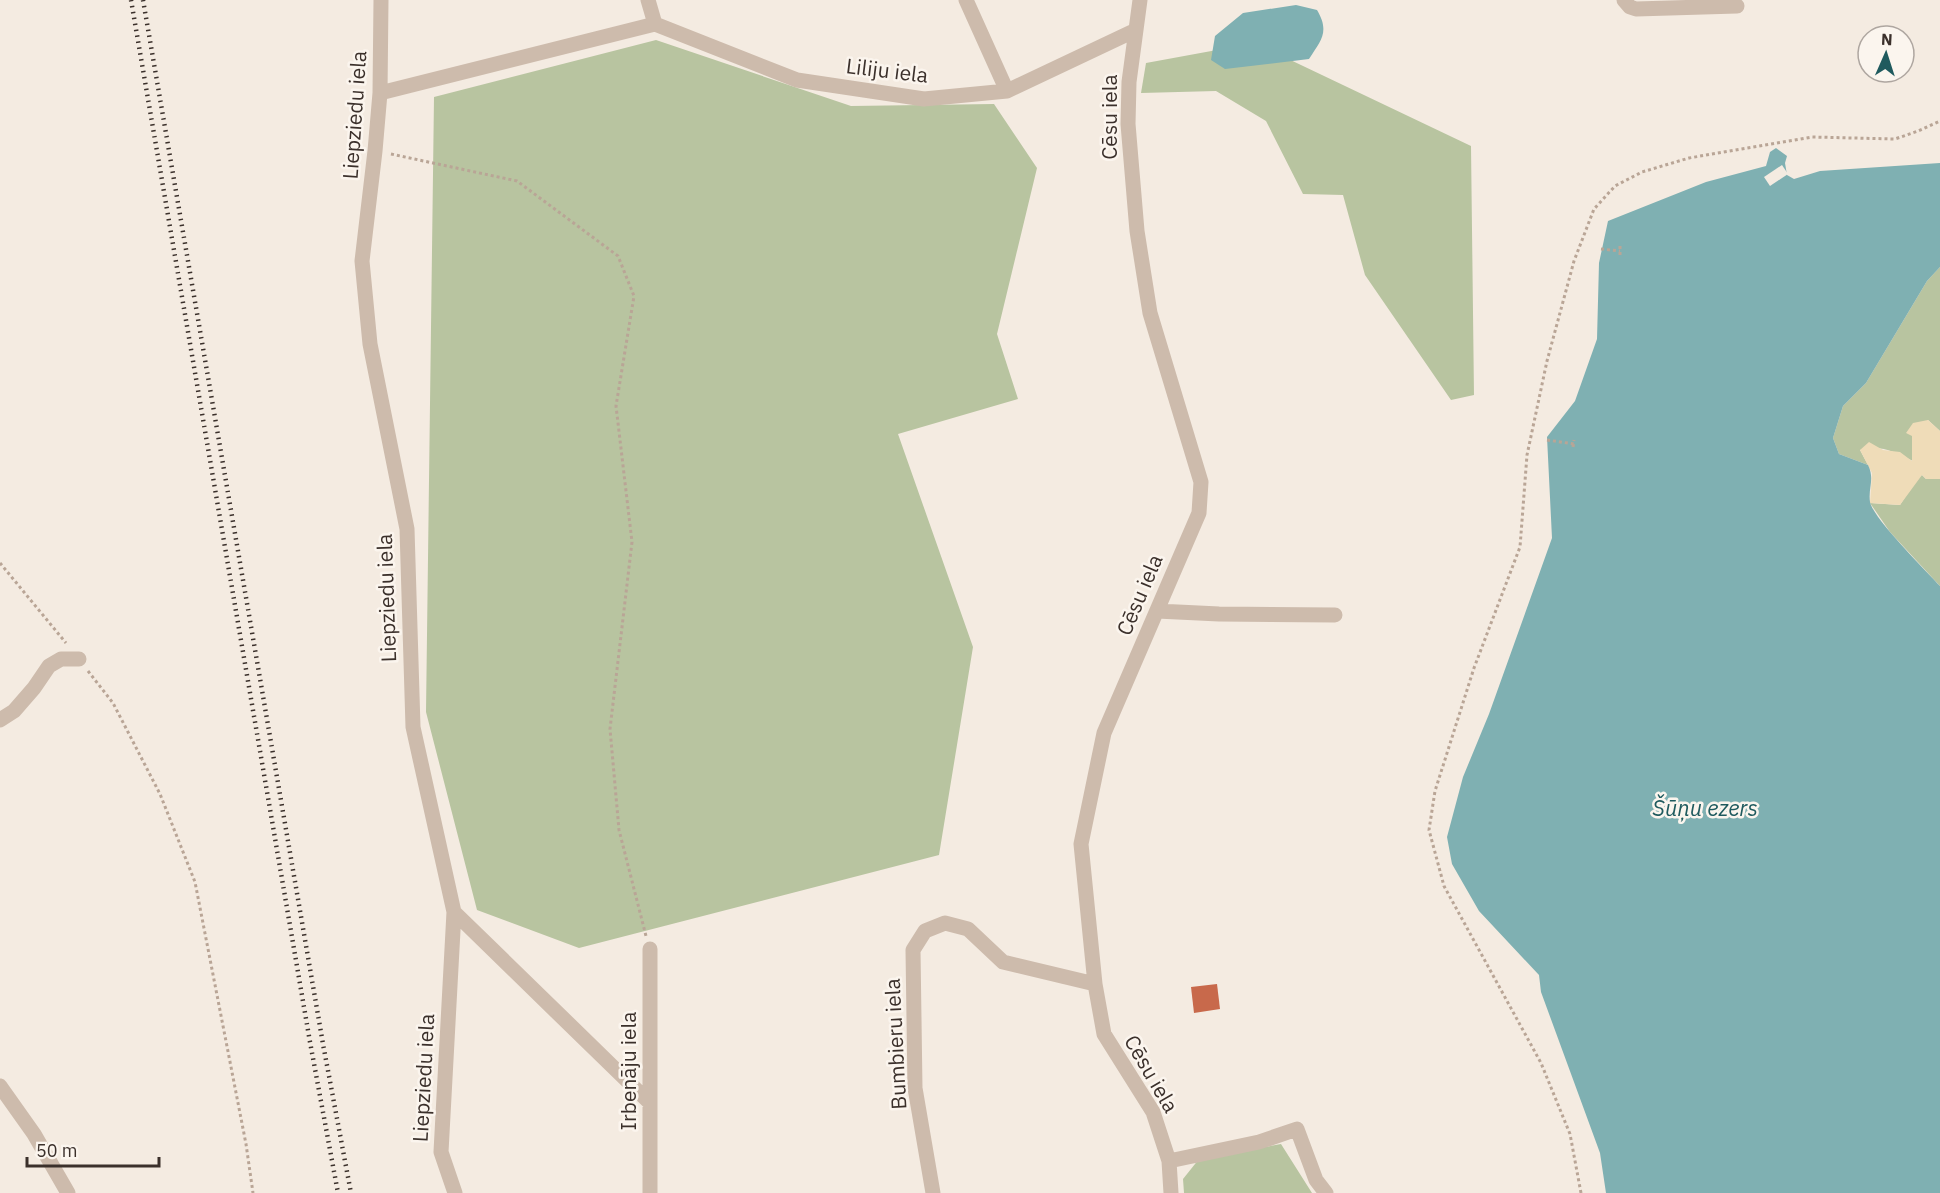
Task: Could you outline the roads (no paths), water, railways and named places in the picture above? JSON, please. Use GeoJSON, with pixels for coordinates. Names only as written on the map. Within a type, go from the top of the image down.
{"type":"FeatureCollection","features":[{"type":"Feature","properties":{"kind":"street","name":"Liepziedu iela"},"geometry":{"type":"LineString","coordinates":[[381,0],[380,93],[363,261],[370,345],[407,529],[412,727],[453,912],[441,1152],[455,1193]]}},
{"type":"Feature","properties":{"kind":"street"},"geometry":{"type":"LineString","coordinates":[[380,93],[655,24],[648,0]]}},
{"type":"Feature","properties":{"kind":"street"},"geometry":{"type":"LineString","coordinates":[[966,0],[1007,91]]}},
{"type":"Feature","properties":{"kind":"street","name":"Cēsu iela"},"geometry":{"type":"LineString","coordinates":[[1140,0],[1129,82],[1128,124],[1137,231],[1150,313],[1201,482],[1199,513],[1104,733],[1081,844],[1095,984],[1104,1034],[1153,1112],[1168,1161],[1171,1193]]}},
{"type":"Feature","properties":{"kind":"street"},"geometry":{"type":"LineString","coordinates":[[1624,0],[1630,7],[1636,9],[1737,6]]}},
{"type":"Feature","properties":{"kind":"street","name":"Liliju iela"},"geometry":{"type":"LineString","coordinates":[[655,24],[797,80],[924,99],[1007,91],[1136,30]]}},
{"type":"Feature","properties":{"kind":"street"},"geometry":{"type":"LineString","coordinates":[[1157,610],[1219,614],[1335,615]]}},
{"type":"Feature","properties":{"kind":"street"},"geometry":{"type":"LineString","coordinates":[[0,720],[14,711],[49,666],[61,659],[79,659]]}},
{"type":"Feature","properties":{"kind":"street"},"geometry":{"type":"LineString","coordinates":[[453,912],[650,1103]]}},
{"type":"Feature","properties":{"kind":"street","name":"Bumbieru iela"},"geometry":{"type":"LineString","coordinates":[[933,1193],[915,1088],[913,950],[924,931],[945,922],[968,929],[1003,962],[1095,984]]}},
{"type":"Feature","properties":{"kind":"street","name":"Irbenāju iela"},"geometry":{"type":"LineString","coordinates":[[650,949],[650,1193]]}},
{"type":"Feature","properties":{"kind":"street"},"geometry":{"type":"LineString","coordinates":[[0,1086],[34,1134],[68,1193]]}},
{"type":"Feature","properties":{"kind":"street"},"geometry":{"type":"LineString","coordinates":[[1168,1161],[1259,1142],[1297,1129],[1316,1180],[1326,1193]]}},
{"type":"Feature","properties":{"kind":"water"},"geometry":{"type":"Polygon","coordinates":[[[1296,5],[1317,10],[1323,24],[1322,36],[1309,59],[1225,69],[1211,60],[1215,36],[1243,13],[1296,5]]]}},
{"type":"Feature","properties":{"kind":"water","name":"Šūņu ezers"},"geometry":{"type":"Polygon","coordinates":[[[1776,148],[1787,156],[1785,163],[1787,175],[1794,179],[1820,171],[1940,163],[1940,267],[1927,281],[1866,383],[1843,406],[1833,438],[1839,454],[1868,465],[1871,475],[1870,502],[1873,510],[1940,586],[1940,1193],[1606,1193],[1600,1153],[1541,992],[1539,975],[1479,911],[1452,864],[1447,837],[1463,777],[1489,714],[1552,538],[1547,437],[1575,401],[1597,339],[1599,263],[1608,221],[1706,182],[1766,166],[1770,152],[1776,148]]]}},
{"type":"Feature","properties":{"kind":"railway"},"geometry":{"type":"LineString","coordinates":[[131,0],[338,1193]]}},
{"type":"Feature","properties":{"kind":"railway"},"geometry":{"type":"LineString","coordinates":[[143,0],[323,1044],[351,1193]]}}]}
